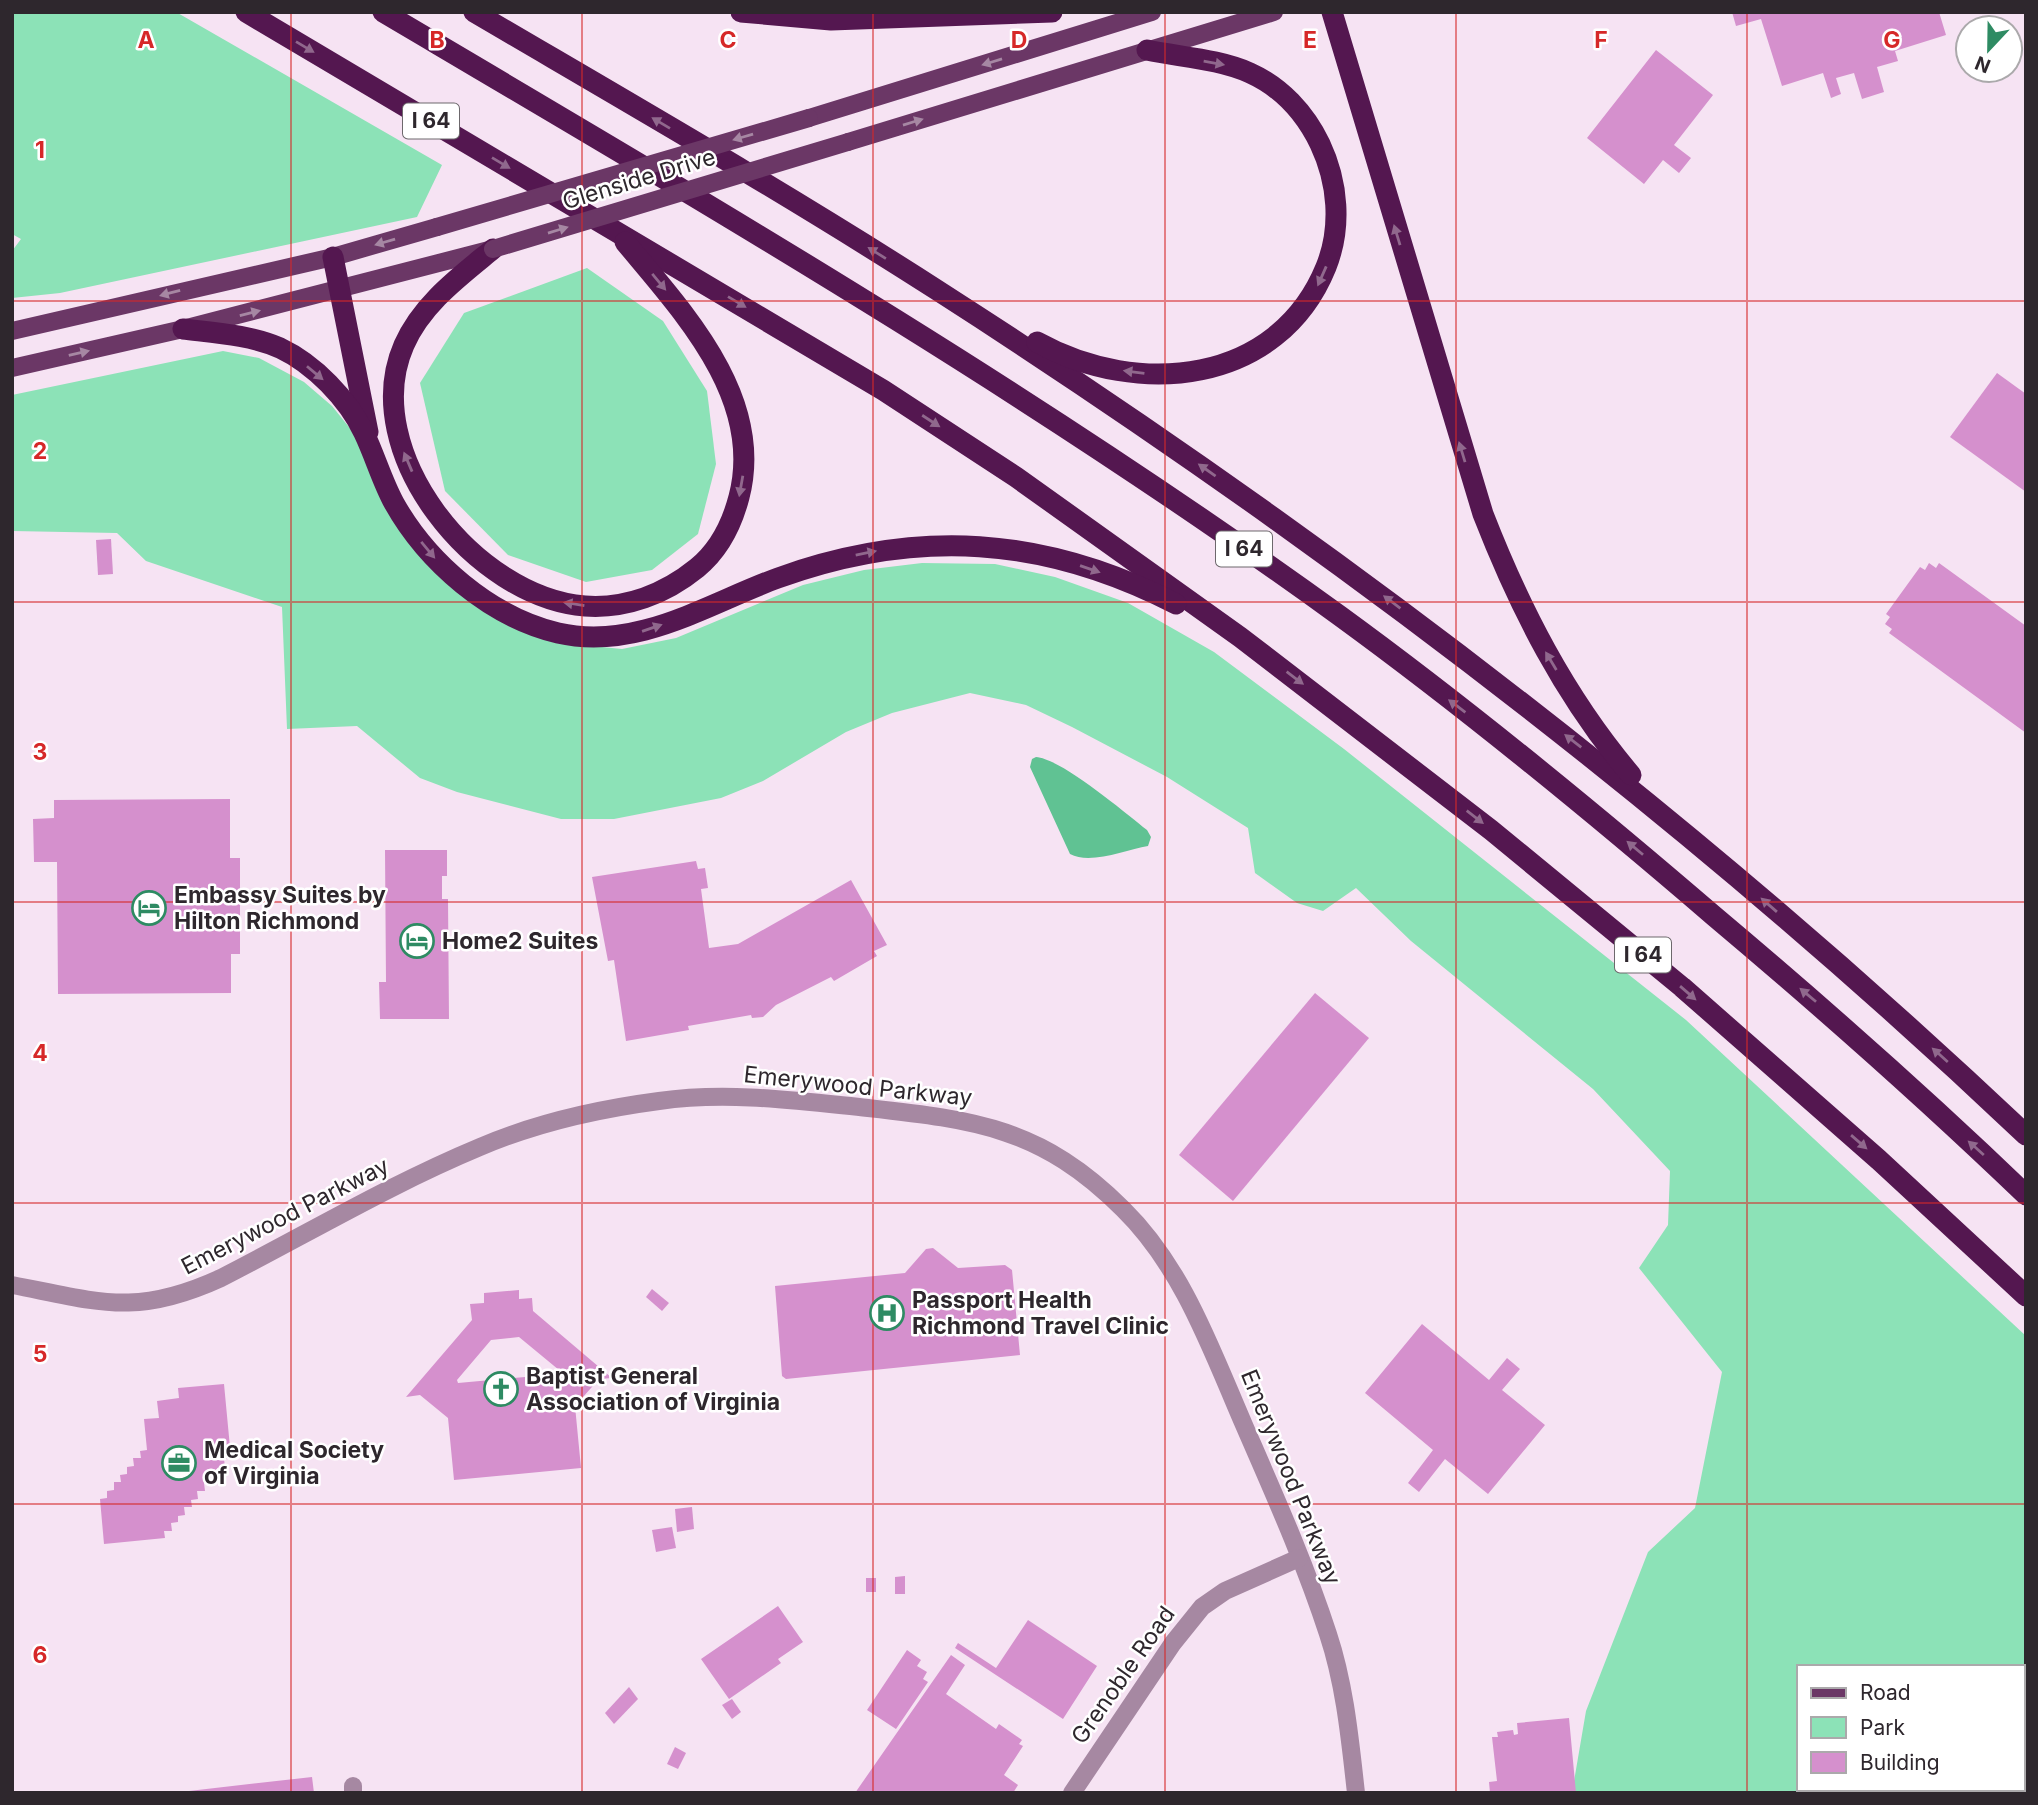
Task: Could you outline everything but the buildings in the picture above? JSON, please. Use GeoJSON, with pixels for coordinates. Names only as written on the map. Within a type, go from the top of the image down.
{"type":"FeatureCollection","features":[{"type":"Feature","properties":{"kind":"highway","name":"I 64"},"geometry":{"type":"LineString","coordinates":[[246,12],[782,329],[963,442],[1240,637],[1491,830],[1682,987],[1879,1160],[2026,1296]]}},
{"type":"Feature","properties":{"kind":"highway","name":"I 64"},"geometry":{"type":"LineString","coordinates":[[383,12],[876,305],[1111,457],[1341,617],[1619,834],[1833,1017],[2026,1195]]}},
{"type":"Feature","properties":{"kind":"highway"},"geometry":{"type":"LineString","coordinates":[[474,12],[936,289],[1157,435],[1319,548],[1463,655],[1664,814],[1879,1000],[2026,1135]]}},
{"type":"Feature","properties":{"kind":"highway"},"geometry":{"type":"LineString","coordinates":[[741,12],[831,20],[1052,12]]}},
{"type":"Feature","properties":{"kind":"highway"},"geometry":{"type":"LineString","coordinates":[[1332,12],[1464,460],[1508,579],[1538,640],[1574,700],[1612,752],[1664,814]]}},
{"type":"Feature","properties":{"kind":"highway"},"geometry":{"type":"LineString","coordinates":[[936,289],[1066,355],[1114,369],[1154,374],[1181,373],[1227,365],[1270,342],[1289,325],[1307,304],[1321,281],[1334,241],[1336,206],[1333,183],[1316,136],[1291,102],[1250,73],[1228,65],[1147,51]]}},
{"type":"Feature","properties":{"kind":"highway"},"geometry":{"type":"LineString","coordinates":[[493,249],[422,313],[403,347],[393,394],[400,444],[414,477],[442,520],[501,575],[529,591],[558,601],[611,606],[652,596],[682,580],[702,564],[716,548],[735,514],[744,461],[740,426],[719,369],[680,310],[615,230]]}},
{"type":"Feature","properties":{"kind":"highway"},"geometry":{"type":"LineString","coordinates":[[332,257],[371,448]]}},
{"type":"Feature","properties":{"kind":"highway"},"geometry":{"type":"LineString","coordinates":[[183,329],[237,336],[282,349],[303,363],[334,391],[355,418],[394,503],[433,556],[469,588],[497,607],[556,632],[599,637],[647,631],[778,578],[828,562],[902,547],[949,544],[1021,551],[1083,567],[1151,591],[1240,637]]}},
{"type":"Feature","properties":{"kind":"main road","name":"Glenside Drive"},"geometry":{"type":"LineString","coordinates":[[12,331],[332,257],[808,118],[1152,12]]}},
{"type":"Feature","properties":{"kind":"main road","name":"Glenside Drive"},"geometry":{"type":"LineString","coordinates":[[12,368],[183,329],[493,249],[1273,12]]}},
{"type":"Feature","properties":{"kind":"street","name":"Emerywood Parkway"},"geometry":{"type":"LineString","coordinates":[[12,1285],[121,1304],[178,1296],[221,1278],[481,1146],[578,1116],[660,1101],[737,1097],[955,1118],[1000,1129],[1059,1157],[1125,1211],[1171,1268],[1189,1300],[1275,1494],[1329,1637],[1344,1702],[1356,1793]]}},
{"type":"Feature","properties":{"kind":"street","name":"Grenoble Road"},"geometry":{"type":"LineString","coordinates":[[1072,1793],[1173,1643],[1202,1606],[1225,1591],[1299,1558]]}},
{"type":"Feature","properties":{"kind":"green space"},"geometry":{"type":"Polygon","coordinates":[[[12,12],[176,12],[442,165],[417,217],[60,293],[12,298],[12,251],[21,239],[12,234],[12,12]]]}},
{"type":"Feature","properties":{"kind":"green space"},"geometry":{"type":"Polygon","coordinates":[[[587,268],[663,321],[707,391],[716,464],[698,534],[652,570],[586,582],[508,555],[445,491],[420,383],[464,313],[587,268]]]}},
{"type":"Feature","properties":{"kind":"green space"},"geometry":{"type":"Polygon","coordinates":[[[223,351],[259,358],[304,382],[332,406],[353,432],[380,490],[505,621],[552,642],[622,649],[676,638],[803,585],[864,570],[922,563],[995,564],[1055,577],[1128,603],[1214,652],[1344,749],[1686,1020],[2026,1336],[2026,1793],[1572,1793],[1586,1711],[1648,1552],[1695,1508],[1722,1372],[1639,1268],[1668,1225],[1670,1171],[1593,1089],[1411,941],[1356,888],[1323,911],[1297,903],[1255,873],[1248,828],[1167,777],[1072,727],[1026,705],[970,693],[892,713],[846,732],[763,781],[721,798],[614,819],[561,819],[457,792],[420,778],[357,726],[287,729],[282,607],[146,561],[117,533],[12,531],[12,395],[223,351]]]}},
{"type":"Feature","properties":{"kind":"shaded area"},"geometry":{"type":"Polygon","coordinates":[[[1036,757],[1076,776],[1124,811],[1147,830],[1151,837],[1148,846],[1108,856],[1088,858],[1070,854],[1030,767],[1032,759],[1036,757]]]}},
{"type":"Feature","properties":{"kind":"place","name":"Embassy Suites by Hilton Richmond"},"geometry":{"type":"Point","coordinates":[149,908]}},
{"type":"Feature","properties":{"kind":"place","name":"Home2 Suites"},"geometry":{"type":"Point","coordinates":[417,941]}},
{"type":"Feature","properties":{"kind":"place","name":"Passport Health Richmond Travel Clinic"},"geometry":{"type":"Point","coordinates":[887,1313]}},
{"type":"Feature","properties":{"kind":"place","name":"Baptist General Association of Virginia"},"geometry":{"type":"Point","coordinates":[501,1389]}},
{"type":"Feature","properties":{"kind":"place","name":"Medical Society of Virginia"},"geometry":{"type":"Point","coordinates":[179,1463]}}]}
